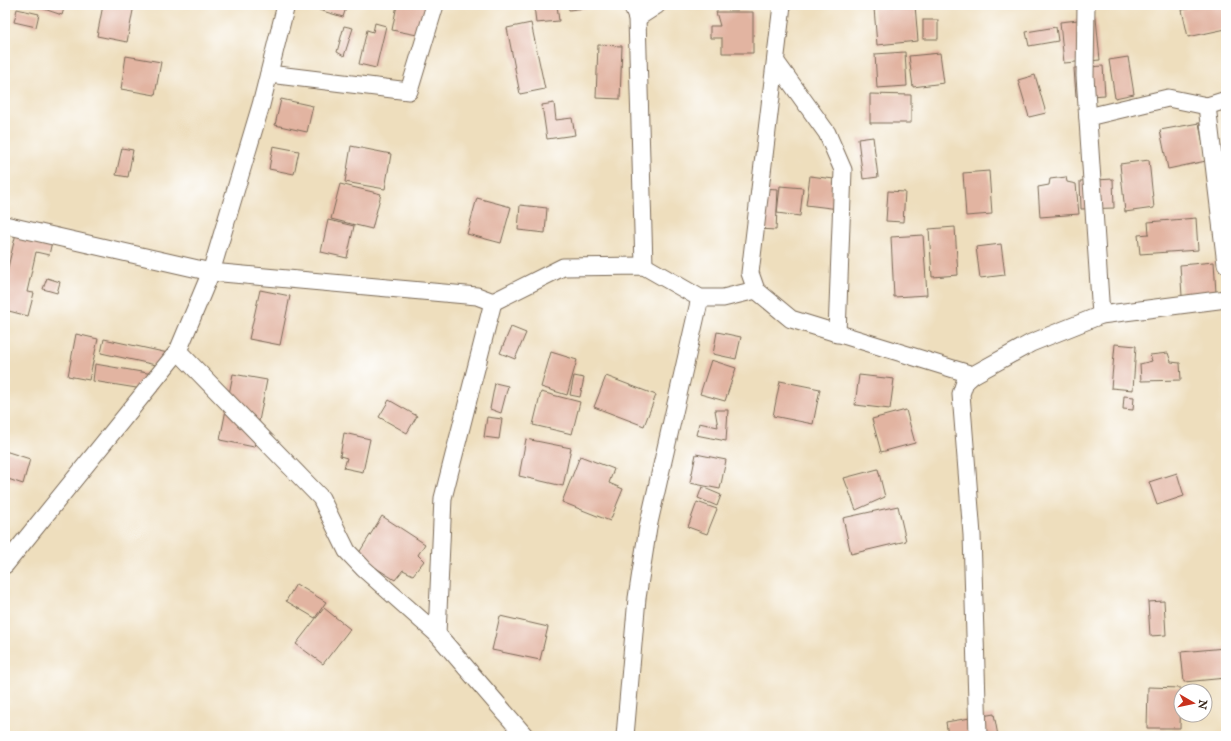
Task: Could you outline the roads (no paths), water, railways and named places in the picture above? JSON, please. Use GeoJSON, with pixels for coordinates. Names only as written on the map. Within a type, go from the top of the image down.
{"type":"FeatureCollection","features":[{"type":"Feature","properties":{"kind":"street"},"geometry":{"type":"LineString","coordinates":[[7,560],[178,351],[211,272],[269,74],[286,5]]}},
{"type":"Feature","properties":{"kind":"street"},"geometry":{"type":"LineString","coordinates":[[269,74],[409,91],[435,5]]}},
{"type":"Feature","properties":{"kind":"street"},"geometry":{"type":"LineString","coordinates":[[644,266],[635,11],[657,5]]}},
{"type":"Feature","properties":{"kind":"street"},"geometry":{"type":"LineString","coordinates":[[782,5],[750,273],[756,290],[791,320],[973,375]]}},
{"type":"Feature","properties":{"kind":"street"},"geometry":{"type":"LineString","coordinates":[[1086,5],[1085,76],[1101,315]]}},
{"type":"Feature","properties":{"kind":"street"},"geometry":{"type":"LineString","coordinates":[[776,62],[827,133],[843,170],[837,334]]}},
{"type":"Feature","properties":{"kind":"street"},"geometry":{"type":"LineString","coordinates":[[1088,117],[1168,98],[1207,106],[1226,100]]}},
{"type":"Feature","properties":{"kind":"street"},"geometry":{"type":"LineString","coordinates":[[1207,106],[1226,264]]}},
{"type":"Feature","properties":{"kind":"street"},"geometry":{"type":"LineString","coordinates":[[5,224],[211,272],[477,296],[493,302],[563,268],[644,266],[700,298],[723,298],[756,290]]}},
{"type":"Feature","properties":{"kind":"street"},"geometry":{"type":"LineString","coordinates":[[625,736],[637,598],[648,527],[700,298]]}},
{"type":"Feature","properties":{"kind":"street"},"geometry":{"type":"LineString","coordinates":[[978,736],[972,535],[961,394],[965,382],[973,375],[1031,343],[1101,315],[1226,299]]}},
{"type":"Feature","properties":{"kind":"street"},"geometry":{"type":"LineString","coordinates":[[436,634],[443,498],[493,302]]}},
{"type":"Feature","properties":{"kind":"street"},"geometry":{"type":"LineString","coordinates":[[178,351],[321,498],[347,551],[364,569],[436,634],[525,736]]}}]}
